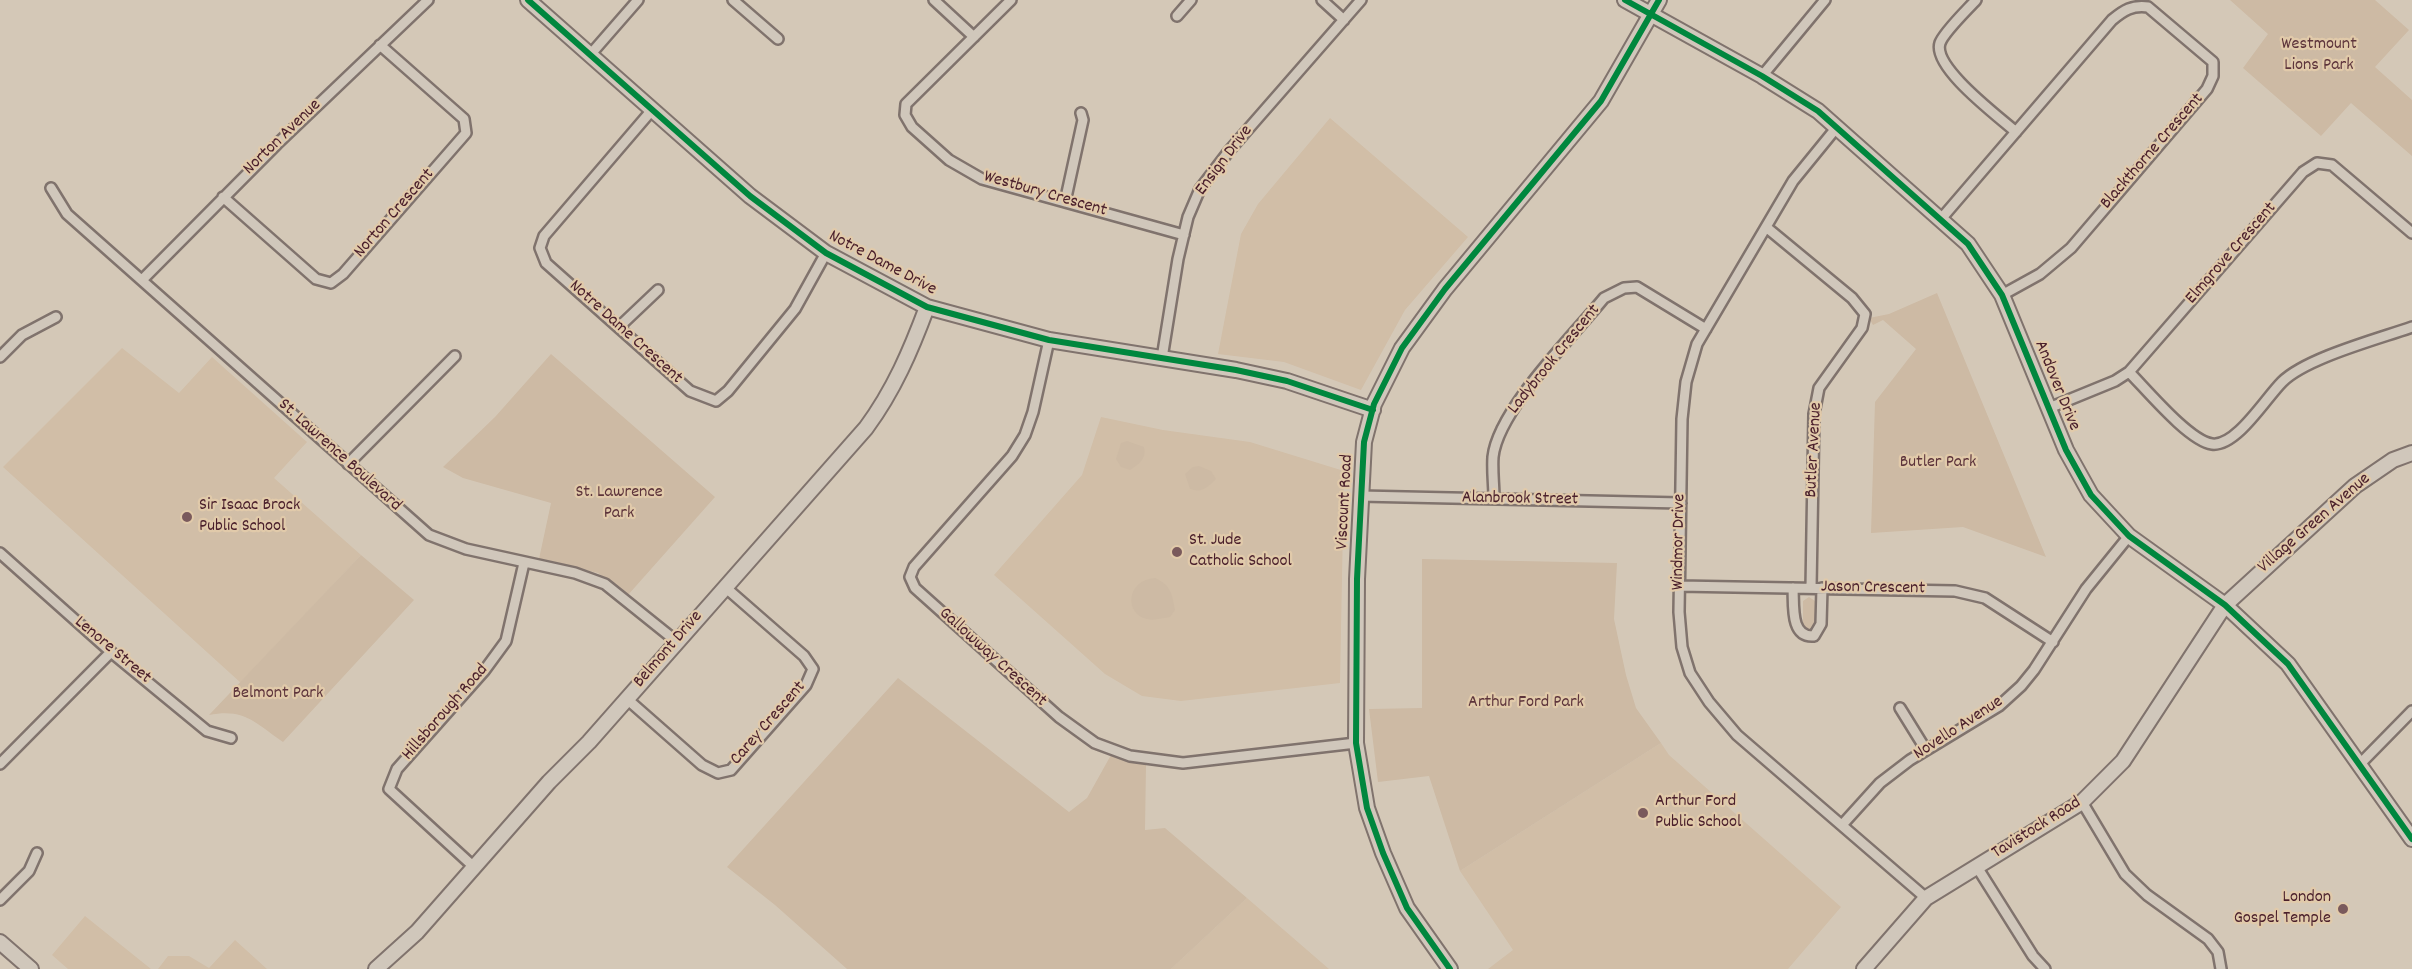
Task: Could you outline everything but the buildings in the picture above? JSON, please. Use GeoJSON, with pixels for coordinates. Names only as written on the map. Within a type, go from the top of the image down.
{"type":"FeatureCollection","features":[{"type":"Feature","properties":{"kind":"street","name":"Norton Avenue"},"geometry":{"type":"LineString","coordinates":[[142,280],[223,197],[428,0]]}},
{"type":"Feature","properties":{"kind":"street","name":"Notre Dame Drive"},"geometry":{"type":"LineString","coordinates":[[528,0],[750,196],[826,253],[927,307],[1049,340],[1287,381],[1373,410]]}},
{"type":"Feature","properties":{"kind":"street"},"geometry":{"type":"LineString","coordinates":[[590,55],[638,0]]}},
{"type":"Feature","properties":{"kind":"street"},"geometry":{"type":"LineString","coordinates":[[733,0],[778,39]]}},
{"type":"Feature","properties":{"kind":"street"},"geometry":{"type":"LineString","coordinates":[[934,0],[974,36]]}},
{"type":"Feature","properties":{"kind":"street","name":"Westbury Crescent"},"geometry":{"type":"LineString","coordinates":[[1011,0],[906,104],[905,116],[912,127],[949,160],[982,179],[1184,234]]}},
{"type":"Feature","properties":{"kind":"street"},"geometry":{"type":"LineString","coordinates":[[1177,16],[1191,0]]}},
{"type":"Feature","properties":{"kind":"street"},"geometry":{"type":"LineString","coordinates":[[1322,0],[1344,20]]}},
{"type":"Feature","properties":{"kind":"street","name":"Ensign Drive"},"geometry":{"type":"LineString","coordinates":[[1162,358],[1184,234],[1200,189],[1229,151],[1361,0]]}},
{"type":"Feature","properties":{"kind":"street","name":"Andover Drive"},"geometry":{"type":"LineString","coordinates":[[1625,0],[1762,76],[1837,127],[1968,244],[2002,294],[2066,450],[2091,495],[2129,536],[2225,604],[2288,664],[2412,839]]}},
{"type":"Feature","properties":{"kind":"street","name":"Viscount Road"},"geometry":{"type":"LineString","coordinates":[[1450,969],[1407,908],[1383,853],[1367,808],[1356,743],[1360,496],[1364,442],[1373,410],[1402,348],[1445,289],[1601,101],[1659,0]]}},
{"type":"Feature","properties":{"kind":"street"},"geometry":{"type":"LineString","coordinates":[[1762,76],[1825,0]]}},
{"type":"Feature","properties":{"kind":"street"},"geometry":{"type":"LineString","coordinates":[[1976,0],[1940,42],[1939,56],[1948,71],[2016,132]]}},
{"type":"Feature","properties":{"kind":"street","name":"Blackthorne Crescent"},"geometry":{"type":"LineString","coordinates":[[1941,219],[2112,20],[2125,9],[2137,5],[2148,7],[2213,62],[2213,76],[2207,89],[2071,248],[2040,274],[2002,294]]}},
{"type":"Feature","properties":{"kind":"street","name":"Norton Crescent"},"geometry":{"type":"LineString","coordinates":[[223,197],[316,279],[332,283],[343,274],[466,132],[464,119],[380,45]]}},
{"type":"Feature","properties":{"kind":"street","name":"Notre Dame Crescent"},"geometry":{"type":"LineString","coordinates":[[652,110],[544,236],[540,248],[546,263],[690,391],[716,401],[768,345],[795,309],[826,253]]}},
{"type":"Feature","properties":{"kind":"street"},"geometry":{"type":"LineString","coordinates":[[1065,202],[1083,120],[1081,113]]}},
{"type":"Feature","properties":{"kind":"street","name":"Windmor Drive"},"geometry":{"type":"LineString","coordinates":[[1837,127],[1793,181],[1697,344],[1686,382],[1682,419],[1679,586],[1682,647],[1690,673],[1708,702],[1737,735],[1926,898]]}},
{"type":"Feature","properties":{"kind":"street","name":"Elmgrove Crescent"},"geometry":{"type":"LineString","coordinates":[[2049,408],[2115,381],[2129,372],[2303,172],[2317,163],[2332,165],[2412,233]]}},
{"type":"Feature","properties":{"kind":"street","name":"St. Lawrence Boulevard"},"geometry":{"type":"LineString","coordinates":[[51,188],[67,214],[429,535],[466,549],[575,573],[605,584],[676,641]]}},
{"type":"Feature","properties":{"kind":"street","name":"Butler Avenue"},"geometry":{"type":"LineString","coordinates":[[1766,227],[1852,298],[1865,314],[1862,328],[1819,388],[1814,414],[1811,588]]}},
{"type":"Feature","properties":{"kind":"street","name":"Ladybrook Crescent"},"geometry":{"type":"LineString","coordinates":[[1494,499],[1493,456],[1499,435],[1513,408],[1604,298],[1624,288],[1637,287],[1706,329]]}},
{"type":"Feature","properties":{"kind":"street"},"geometry":{"type":"LineString","coordinates":[[619,327],[658,290]]}},
{"type":"Feature","properties":{"kind":"street","name":"Belmont Drive"},"geometry":{"type":"LineString","coordinates":[[376,969],[417,932],[627,699],[866,428],[885,402],[909,356],[927,307]]}},
{"type":"Feature","properties":{"kind":"street"},"geometry":{"type":"LineString","coordinates":[[0,357],[22,335],[56,317]]}},
{"type":"Feature","properties":{"kind":"street"},"geometry":{"type":"LineString","coordinates":[[2129,372],[2193,435],[2208,443],[2220,444],[2233,438],[2283,380],[2302,367],[2412,327]]}},
{"type":"Feature","properties":{"kind":"street","name":"Gallowway Crescent"},"geometry":{"type":"LineString","coordinates":[[1049,340],[1025,435],[1012,456],[914,567],[910,577],[915,588],[1059,717],[1095,743],[1130,756],[1183,763],[1356,743]]}},
{"type":"Feature","properties":{"kind":"street"},"geometry":{"type":"LineString","coordinates":[[348,464],[455,356]]}},
{"type":"Feature","properties":{"kind":"street","name":"Village Green Avenue"},"geometry":{"type":"LineString","coordinates":[[2225,604],[2355,486],[2393,460],[2412,453]]}},
{"type":"Feature","properties":{"kind":"street","name":"Alanbrook Street"},"geometry":{"type":"LineString","coordinates":[[1360,496],[1681,503]]}},
{"type":"Feature","properties":{"kind":"street","name":"Novello Avenue"},"geometry":{"type":"LineString","coordinates":[[1842,825],[1880,783],[1926,750],[1999,705],[2021,686],[2053,642],[2086,589],[2129,536]]}},
{"type":"Feature","properties":{"kind":"street","name":"Lenore Street"},"geometry":{"type":"LineString","coordinates":[[0,554],[111,652],[207,731],[231,738]]}},
{"type":"Feature","properties":{"kind":"street","name":"Hillsborough Road"},"geometry":{"type":"LineString","coordinates":[[474,867],[389,789],[397,769],[484,671],[506,641],[524,562]]}},
{"type":"Feature","properties":{"kind":"street","name":"Jason Crescent"},"geometry":{"type":"LineString","coordinates":[[1679,586],[1955,591],[1985,598],[2053,642]]}},
{"type":"Feature","properties":{"kind":"street","name":"Carey Crescent"},"geometry":{"type":"LineString","coordinates":[[627,699],[702,765],[718,773],[731,770],[806,685],[813,669],[804,656],[725,587]]}},
{"type":"Feature","properties":{"kind":"street"},"geometry":{"type":"LineString","coordinates":[[1793,588],[1796,625],[1799,633],[1807,637],[1814,636],[1821,624],[1822,588]]}},
{"type":"Feature","properties":{"kind":"street","name":"Tavistock Road"},"geometry":{"type":"LineString","coordinates":[[1863,969],[1926,898],[2082,802],[2123,760],[2225,604]]}},
{"type":"Feature","properties":{"kind":"street"},"geometry":{"type":"LineString","coordinates":[[0,764],[111,652]]}},
{"type":"Feature","properties":{"kind":"street"},"geometry":{"type":"LineString","coordinates":[[1900,708],[1926,750]]}},
{"type":"Feature","properties":{"kind":"street"},"geometry":{"type":"LineString","coordinates":[[2360,765],[2412,711]]}},
{"type":"Feature","properties":{"kind":"street"},"geometry":{"type":"LineString","coordinates":[[2082,802],[2125,874],[2147,895],[2208,939],[2218,951],[2221,969]]}},
{"type":"Feature","properties":{"kind":"street"},"geometry":{"type":"LineString","coordinates":[[0,900],[29,870],[37,853]]}},
{"type":"Feature","properties":{"kind":"street"},"geometry":{"type":"LineString","coordinates":[[1977,867],[2033,956],[2045,969]]}},
{"type":"Feature","properties":{"kind":"street"},"geometry":{"type":"LineString","coordinates":[[0,942],[31,969]]}},
{"type":"Feature","properties":{"kind":"shaded area"},"geometry":{"type":"Polygon","coordinates":[[[1330,118],[1468,237],[1405,310],[1361,390],[1284,362],[1218,354],[1241,234],[1258,204],[1330,118]]]}},
{"type":"Feature","properties":{"kind":"shaded area","name":"Sir Isaac Brock Public School"},"geometry":{"type":"Polygon","coordinates":[[[122,348],[179,393],[212,357],[307,442],[274,478],[361,555],[241,683],[3,467],[122,348]]]}},
{"type":"Feature","properties":{"kind":"shaded area","name":"St. Jude Catholic School"},"geometry":{"type":"Polygon","coordinates":[[[1101,417],[1163,430],[1250,442],[1344,471],[1340,683],[1181,701],[1142,696],[1105,674],[994,575],[1082,475],[1101,417]]]}},
{"type":"Feature","properties":{"kind":"shaded area","name":"Arthur Ford Public School"},"geometry":{"type":"Polygon","coordinates":[[[1661,743],[1669,755],[1841,907],[1788,969],[1488,969],[1513,950],[1460,871],[1661,743]]]}},
{"type":"Feature","properties":{"kind":"shaded area"},"geometry":{"type":"Polygon","coordinates":[[[1247,898],[1329,969],[1171,969],[1247,898]]]}},
{"type":"Feature","properties":{"kind":"shaded area"},"geometry":{"type":"Polygon","coordinates":[[[85,916],[151,969],[68,969],[52,955],[85,916]]]}},
{"type":"Feature","properties":{"kind":"shaded area"},"geometry":{"type":"Polygon","coordinates":[[[235,940],[267,969],[158,969],[168,956],[189,956],[209,968],[235,940]]]}},
{"type":"Feature","properties":{"kind":"green space","name":"Westmount Lions Park"},"geometry":{"type":"Polygon","coordinates":[[[2230,0],[2375,0],[2409,30],[2375,67],[2412,100],[2412,156],[2351,103],[2321,136],[2243,68],[2268,34],[2230,0]]]}},
{"type":"Feature","properties":{"kind":"green space","name":"Butler Park"},"geometry":{"type":"Polygon","coordinates":[[[1937,293],[2046,557],[1963,527],[1871,533],[1875,402],[1916,349],[1883,320],[1873,325],[1869,318],[1889,314],[1937,293]]]}},
{"type":"Feature","properties":{"kind":"green space","name":"St. Lawrence Park"},"geometry":{"type":"Polygon","coordinates":[[[551,354],[715,497],[628,595],[598,573],[539,559],[551,503],[463,478],[443,467],[495,417],[551,354]]]}},
{"type":"Feature","properties":{"kind":"green space"},"geometry":{"type":"Polygon","coordinates":[[[1127,441],[1144,447],[1145,451],[1141,461],[1130,470],[1121,467],[1116,459],[1121,443],[1127,441]]]}},
{"type":"Feature","properties":{"kind":"green space"},"geometry":{"type":"Polygon","coordinates":[[[1199,466],[1211,471],[1216,479],[1204,489],[1190,489],[1185,474],[1193,467],[1199,466]]]}},
{"type":"Feature","properties":{"kind":"green space","name":"Belmont Park"},"geometry":{"type":"Polygon","coordinates":[[[361,555],[414,600],[283,742],[257,723],[241,715],[221,713],[209,715],[361,555]]]}},
{"type":"Feature","properties":{"kind":"green space","name":"Arthur Ford Park"},"geometry":{"type":"Polygon","coordinates":[[[1422,559],[1617,563],[1614,619],[1626,675],[1636,708],[1661,743],[1460,871],[1429,776],[1378,782],[1369,709],[1422,708],[1422,559]]]}},
{"type":"Feature","properties":{"kind":"green space"},"geometry":{"type":"Polygon","coordinates":[[[1155,578],[1170,591],[1175,610],[1170,617],[1150,620],[1134,611],[1132,597],[1138,585],[1145,580],[1155,578]]]}},
{"type":"Feature","properties":{"kind":"green space"},"geometry":{"type":"Polygon","coordinates":[[[1809,597],[1815,601],[1815,626],[1808,631],[1803,625],[1803,601],[1809,597]]]}},
{"type":"Feature","properties":{"kind":"green space"},"geometry":{"type":"Polygon","coordinates":[[[898,678],[1069,812],[1087,798],[1111,755],[1146,765],[1145,830],[1165,828],[1247,898],[1171,969],[847,969],[775,905],[727,867],[898,678]]]}},
{"type":"Feature","properties":{"kind":"cycle path"},"geometry":{"type":"LineString","coordinates":[[528,0],[750,196],[826,253],[927,307],[1049,340],[1236,370],[1287,381],[1373,410]]}},
{"type":"Feature","properties":{"kind":"cycle path"},"geometry":{"type":"LineString","coordinates":[[1625,0],[1762,76],[1818,111],[1968,244],[2002,295],[2066,450],[2091,495],[2129,536],[2225,605],[2288,664],[2412,839]]}},
{"type":"Feature","properties":{"kind":"cycle path"},"geometry":{"type":"LineString","coordinates":[[1450,969],[1407,908],[1383,853],[1367,808],[1356,743],[1357,579],[1364,442],[1374,404],[1402,348],[1445,289],[1601,101],[1659,0]]}},
{"type":"Feature","properties":{"kind":"place","name":"Sir Isaac Brock Public School"},"geometry":{"type":"Point","coordinates":[187,517]}},
{"type":"Feature","properties":{"kind":"place","name":"St. Jude Catholic School"},"geometry":{"type":"Point","coordinates":[1177,552]}},
{"type":"Feature","properties":{"kind":"place","name":"Arthur Ford Public School"},"geometry":{"type":"Point","coordinates":[1643,813]}},
{"type":"Feature","properties":{"kind":"place","name":"London Gospel Temple"},"geometry":{"type":"Point","coordinates":[2343,909]}}]}
